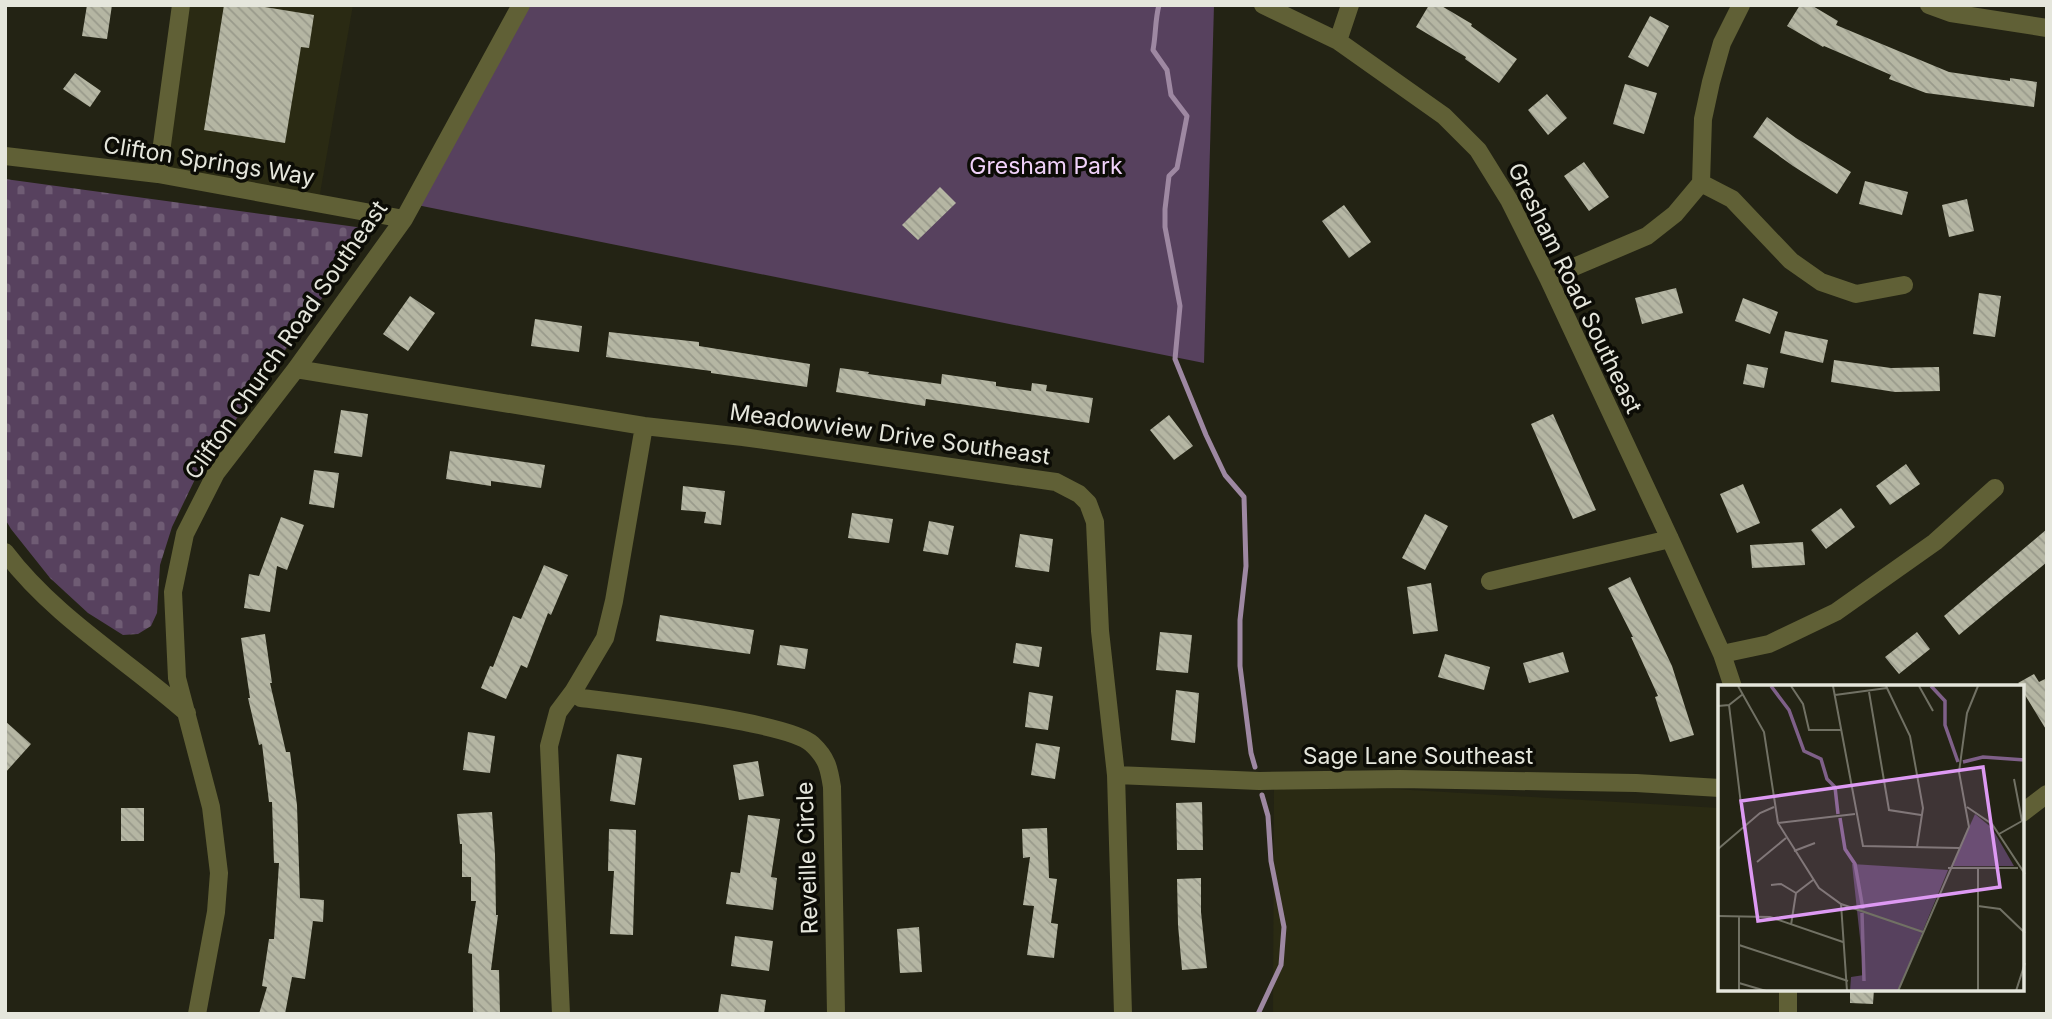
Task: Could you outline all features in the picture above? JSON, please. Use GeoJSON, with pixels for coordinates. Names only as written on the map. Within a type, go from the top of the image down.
{"type":"FeatureCollection","features":[{"type":"Feature","properties":{"kind":"street"},"geometry":{"type":"LineString","coordinates":[[158,174],[181,5]]}},
{"type":"Feature","properties":{"kind":"street","name":"Clifton Church Road Southeast"},"geometry":{"type":"LineString","coordinates":[[197,1014],[216,912],[219,873],[211,807],[177,678],[173,592],[185,534],[216,472],[296,369],[404,219],[521,5]]}},
{"type":"Feature","properties":{"kind":"street","name":"Gresham Road Southeast"},"geometry":{"type":"LineString","coordinates":[[1263,5],[1338,41],[1444,116],[1478,150],[1509,200],[1548,278],[1670,539],[1722,654],[1732,685]]}},
{"type":"Feature","properties":{"kind":"street"},"geometry":{"type":"LineString","coordinates":[[1338,41],[1350,5]]}},
{"type":"Feature","properties":{"kind":"street"},"geometry":{"type":"LineString","coordinates":[[1548,278],[1647,236],[1675,214],[1701,183],[1703,119],[1711,82],[1722,43],[1741,5]]}},
{"type":"Feature","properties":{"kind":"street"},"geometry":{"type":"LineString","coordinates":[[1929,5],[1951,13],[2047,28]]}},
{"type":"Feature","properties":{"kind":"street","name":"Clifton Springs Way"},"geometry":{"type":"LineString","coordinates":[[5,156],[158,174],[404,219]]}},
{"type":"Feature","properties":{"kind":"street"},"geometry":{"type":"LineString","coordinates":[[1701,183],[1732,199],[1791,261],[1821,282],[1856,294],[1904,285]]}},
{"type":"Feature","properties":{"kind":"street","name":"Meadowview Drive Southeast"},"geometry":{"type":"LineString","coordinates":[[296,369],[644,426],[743,436],[1056,482],[1079,494],[1088,503],[1095,522],[1100,631],[1116,775],[1124,1014]]}},
{"type":"Feature","properties":{"kind":"street"},"geometry":{"type":"LineString","coordinates":[[561,1014],[549,746],[558,712],[605,638],[644,426]]}},
{"type":"Feature","properties":{"kind":"street"},"geometry":{"type":"LineString","coordinates":[[1722,654],[1769,644],[1836,612],[1935,542],[1995,488]]}},
{"type":"Feature","properties":{"kind":"street"},"geometry":{"type":"LineString","coordinates":[[1490,581],[1670,539]]}},
{"type":"Feature","properties":{"kind":"street"},"geometry":{"type":"LineString","coordinates":[[5,552],[18,569],[64,612],[187,713]]}},
{"type":"Feature","properties":{"kind":"street","name":"Reveille Circle"},"geometry":{"type":"LineString","coordinates":[[573,692],[581,698],[790,733],[811,743],[828,764],[832,787],[836,1014]]}},
{"type":"Feature","properties":{"kind":"street","name":"Sage Lane Southeast"},"geometry":{"type":"LineString","coordinates":[[1116,775],[1259,781],[1400,779],[1636,783],[1718,788]]}},
{"type":"Feature","properties":{"kind":"street"},"geometry":{"type":"LineString","coordinates":[[2024,811],[2047,794]]}},
{"type":"Feature","properties":{"kind":"street"},"geometry":{"type":"LineString","coordinates":[[1788,991],[1788,1014]]}},
{"type":"Feature","properties":{"kind":"shaded area"},"geometry":{"type":"Polygon","coordinates":[[[175,5],[353,5],[318,205],[154,180],[175,5]]]}},
{"type":"Feature","properties":{"kind":"shaded area"},"geometry":{"type":"Polygon","coordinates":[[[1274,782],[1718,808],[1718,991],[1787,991],[1788,1014],[1273,1014],[1274,782]]]}},
{"type":"Feature","properties":{"kind":"green space","name":"Gresham Park"},"geometry":{"type":"Polygon","coordinates":[[[516,5],[1214,5],[1204,363],[407,203],[516,5]]]}},
{"type":"Feature","properties":{"kind":"green space"},"geometry":{"type":"Polygon","coordinates":[[[5,179],[371,229],[198,473],[172,527],[160,565],[157,613],[151,626],[138,634],[123,635],[88,613],[50,578],[5,519],[5,179]]]}},
{"type":"Feature","properties":{"kind":"building"},"geometry":{"type":"Polygon","coordinates":[[[87,5],[112,5],[107,39],[82,36],[87,5]]]}},
{"type":"Feature","properties":{"kind":"building"},"geometry":{"type":"Polygon","coordinates":[[[224,5],[252,5],[314,15],[309,48],[301,47],[285,143],[204,130],[224,5]]]}},
{"type":"Feature","properties":{"kind":"building"},"geometry":{"type":"Polygon","coordinates":[[[1429,5],[1440,5],[1472,24],[1471,26],[1517,59],[1499,83],[1465,59],[1466,57],[1416,27],[1429,5]]]}},
{"type":"Feature","properties":{"kind":"building"},"geometry":{"type":"Polygon","coordinates":[[[1800,5],[1811,5],[1838,21],[1836,25],[1949,72],[2037,82],[2034,107],[1926,93],[1889,79],[1891,75],[1823,47],[1787,26],[1800,5]]]}},
{"type":"Feature","properties":{"kind":"building"},"geometry":{"type":"Polygon","coordinates":[[[1650,16],[1669,26],[1648,67],[1628,57],[1650,16]]]}},
{"type":"Feature","properties":{"kind":"building"},"geometry":{"type":"Polygon","coordinates":[[[75,73],[101,91],[90,107],[63,89],[75,73]]]}},
{"type":"Feature","properties":{"kind":"building"},"geometry":{"type":"Polygon","coordinates":[[[1625,84],[1657,93],[1644,134],[1613,124],[1625,84]]]}},
{"type":"Feature","properties":{"kind":"building"},"geometry":{"type":"Polygon","coordinates":[[[1547,94],[1567,118],[1548,135],[1528,110],[1547,94]]]}},
{"type":"Feature","properties":{"kind":"building"},"geometry":{"type":"Polygon","coordinates":[[[1767,117],[1851,172],[1837,194],[1753,137],[1767,117]]]}},
{"type":"Feature","properties":{"kind":"building"},"geometry":{"type":"Polygon","coordinates":[[[1584,162],[1609,197],[1589,211],[1564,176],[1584,162]]]}},
{"type":"Feature","properties":{"kind":"building"},"geometry":{"type":"Polygon","coordinates":[[[1865,181],[1908,192],[1902,215],[1859,204],[1865,181]]]}},
{"type":"Feature","properties":{"kind":"building"},"geometry":{"type":"Polygon","coordinates":[[[940,187],[956,203],[918,240],[902,225],[940,187]]]}},
{"type":"Feature","properties":{"kind":"building"},"geometry":{"type":"Polygon","coordinates":[[[1967,199],[1974,231],[1949,237],[1942,205],[1967,199]]]}},
{"type":"Feature","properties":{"kind":"building"},"geometry":{"type":"Polygon","coordinates":[[[1344,205],[1371,242],[1349,258],[1322,221],[1344,205]]]}},
{"type":"Feature","properties":{"kind":"building"},"geometry":{"type":"Polygon","coordinates":[[[1676,288],[1683,313],[1642,324],[1635,298],[1676,288]]]}},
{"type":"Feature","properties":{"kind":"building"},"geometry":{"type":"Polygon","coordinates":[[[1979,293],[2001,296],[1995,337],[1973,334],[1979,293]]]}},
{"type":"Feature","properties":{"kind":"building"},"geometry":{"type":"Polygon","coordinates":[[[410,296],[435,313],[408,351],[383,334],[410,296]]]}},
{"type":"Feature","properties":{"kind":"building"},"geometry":{"type":"Polygon","coordinates":[[[1743,298],[1778,312],[1770,334],[1735,321],[1743,298]]]}},
{"type":"Feature","properties":{"kind":"building"},"geometry":{"type":"Polygon","coordinates":[[[535,319],[582,326],[579,352],[531,346],[535,319]]]}},
{"type":"Feature","properties":{"kind":"building"},"geometry":{"type":"Polygon","coordinates":[[[1785,331],[1828,340],[1823,363],[1780,353],[1785,331]]]}},
{"type":"Feature","properties":{"kind":"building"},"geometry":{"type":"Polygon","coordinates":[[[609,332],[699,342],[699,346],[810,364],[807,387],[606,357],[609,332]]]}},
{"type":"Feature","properties":{"kind":"building"},"geometry":{"type":"Polygon","coordinates":[[[1834,360],[1891,368],[1939,367],[1940,391],[1895,392],[1831,382],[1834,360]]]}},
{"type":"Feature","properties":{"kind":"building"},"geometry":{"type":"Polygon","coordinates":[[[1747,364],[1768,368],[1764,388],[1743,384],[1747,364]]]}},
{"type":"Feature","properties":{"kind":"building"},"geometry":{"type":"Polygon","coordinates":[[[840,368],[941,384],[942,374],[996,382],[996,386],[1031,391],[1032,383],[1047,385],[1046,391],[1093,398],[1089,423],[926,399],[925,406],[836,392],[840,368]]]}},
{"type":"Feature","properties":{"kind":"building"},"geometry":{"type":"Polygon","coordinates":[[[341,410],[368,414],[362,457],[334,453],[341,410]]]}},
{"type":"Feature","properties":{"kind":"building"},"geometry":{"type":"Polygon","coordinates":[[[1553,414],[1596,510],[1573,519],[1531,424],[1553,414]]]}},
{"type":"Feature","properties":{"kind":"building"},"geometry":{"type":"Polygon","coordinates":[[[1169,415],[1193,446],[1174,460],[1150,430],[1169,415]]]}},
{"type":"Feature","properties":{"kind":"building"},"geometry":{"type":"Polygon","coordinates":[[[450,451],[545,465],[541,488],[491,481],[491,486],[446,479],[450,451]]]}},
{"type":"Feature","properties":{"kind":"building"},"geometry":{"type":"Polygon","coordinates":[[[1906,464],[1920,484],[1890,505],[1876,486],[1906,464]]]}},
{"type":"Feature","properties":{"kind":"building"},"geometry":{"type":"Polygon","coordinates":[[[314,470],[339,473],[334,508],[309,504],[314,470]]]}},
{"type":"Feature","properties":{"kind":"building"},"geometry":{"type":"Polygon","coordinates":[[[1743,484],[1760,523],[1737,533],[1720,494],[1743,484]]]}},
{"type":"Feature","properties":{"kind":"building"},"geometry":{"type":"Polygon","coordinates":[[[683,486],[725,491],[721,525],[704,523],[706,512],[681,510],[683,486]]]}},
{"type":"Feature","properties":{"kind":"building"},"geometry":{"type":"Polygon","coordinates":[[[1841,508],[1855,527],[1826,549],[1811,530],[1841,508]]]}},
{"type":"Feature","properties":{"kind":"building"},"geometry":{"type":"Polygon","coordinates":[[[852,513],[893,519],[889,543],[848,538],[852,513]]]}},
{"type":"Feature","properties":{"kind":"building"},"geometry":{"type":"Polygon","coordinates":[[[1425,514],[1448,526],[1425,570],[1402,558],[1425,514]]]}},
{"type":"Feature","properties":{"kind":"building"},"geometry":{"type":"Polygon","coordinates":[[[281,517],[304,525],[287,570],[277,566],[270,612],[244,608],[249,574],[259,576],[281,517]]]}},
{"type":"Feature","properties":{"kind":"building"},"geometry":{"type":"Polygon","coordinates":[[[929,521],[954,526],[948,555],[923,551],[929,521]]]}},
{"type":"Feature","properties":{"kind":"building"},"geometry":{"type":"Polygon","coordinates":[[[2047,529],[2047,562],[1959,635],[1944,616],[2047,529]]]}},
{"type":"Feature","properties":{"kind":"building"},"geometry":{"type":"Polygon","coordinates":[[[1020,534],[1053,539],[1049,572],[1015,567],[1020,534]]]}},
{"type":"Feature","properties":{"kind":"building"},"geometry":{"type":"Polygon","coordinates":[[[1803,542],[1805,565],[1752,568],[1750,545],[1803,542]]]}},
{"type":"Feature","properties":{"kind":"building"},"geometry":{"type":"Polygon","coordinates":[[[544,565],[568,575],[551,615],[548,613],[527,668],[521,665],[506,699],[481,688],[490,666],[493,667],[513,616],[521,619],[544,565]]]}},
{"type":"Feature","properties":{"kind":"building"},"geometry":{"type":"Polygon","coordinates":[[[1630,577],[1672,666],[1694,735],[1670,742],[1655,697],[1658,696],[1633,637],[1608,588],[1630,577]]]}},
{"type":"Feature","properties":{"kind":"building"},"geometry":{"type":"Polygon","coordinates":[[[1431,583],[1438,631],[1413,634],[1407,587],[1431,583]]]}},
{"type":"Feature","properties":{"kind":"building"},"geometry":{"type":"Polygon","coordinates":[[[660,615],[754,630],[750,654],[656,641],[660,615]]]}},
{"type":"Feature","properties":{"kind":"building"},"geometry":{"type":"Polygon","coordinates":[[[1160,632],[1192,635],[1188,673],[1156,670],[1160,632]]]}},
{"type":"Feature","properties":{"kind":"building"},"geometry":{"type":"Polygon","coordinates":[[[1917,632],[1930,649],[1899,674],[1885,657],[1917,632]]]}},
{"type":"Feature","properties":{"kind":"building"},"geometry":{"type":"Polygon","coordinates":[[[265,634],[270,683],[286,752],[290,752],[297,805],[300,898],[324,900],[323,922],[313,921],[305,979],[292,977],[285,1014],[259,1014],[267,987],[262,986],[269,939],[274,939],[279,863],[274,863],[272,802],[269,802],[262,744],[259,745],[248,698],[241,638],[265,634]]]}},
{"type":"Feature","properties":{"kind":"building"},"geometry":{"type":"Polygon","coordinates":[[[1016,643],[1042,647],[1039,667],[1013,663],[1016,643]]]}},
{"type":"Feature","properties":{"kind":"building"},"geometry":{"type":"Polygon","coordinates":[[[780,645],[808,649],[805,669],[777,665],[780,645]]]}},
{"type":"Feature","properties":{"kind":"building"},"geometry":{"type":"Polygon","coordinates":[[[1563,652],[1569,672],[1529,683],[1523,663],[1563,652]]]}},
{"type":"Feature","properties":{"kind":"building"},"geometry":{"type":"Polygon","coordinates":[[[1445,654],[1490,667],[1484,690],[1438,677],[1445,654]]]}},
{"type":"Feature","properties":{"kind":"building"},"geometry":{"type":"Polygon","coordinates":[[[2034,674],[2039,682],[2047,678],[2047,731],[2024,693],[2024,685],[2018,683],[2034,674]]]}},
{"type":"Feature","properties":{"kind":"building"},"geometry":{"type":"Polygon","coordinates":[[[1176,690],[1199,693],[1195,743],[1171,740],[1176,690]]]}},
{"type":"Feature","properties":{"kind":"building"},"geometry":{"type":"Polygon","coordinates":[[[1029,692],[1053,696],[1048,730],[1025,727],[1029,692]]]}},
{"type":"Feature","properties":{"kind":"building"},"geometry":{"type":"Polygon","coordinates":[[[5,721],[31,744],[5,773],[5,721]]]}},
{"type":"Feature","properties":{"kind":"building"},"geometry":{"type":"Polygon","coordinates":[[[468,732],[495,736],[490,773],[463,770],[468,732]]]}},
{"type":"Feature","properties":{"kind":"building"},"geometry":{"type":"Polygon","coordinates":[[[1036,743],[1060,747],[1055,779],[1031,775],[1036,743]]]}},
{"type":"Feature","properties":{"kind":"building"},"geometry":{"type":"Polygon","coordinates":[[[617,754],[642,758],[635,805],[610,801],[617,754]]]}},
{"type":"Feature","properties":{"kind":"building"},"geometry":{"type":"Polygon","coordinates":[[[758,761],[764,796],[739,800],[733,765],[758,761]]]}},
{"type":"Feature","properties":{"kind":"building"},"geometry":{"type":"Polygon","coordinates":[[[1202,802],[1203,850],[1177,850],[1176,803],[1202,802]]]}},
{"type":"Feature","properties":{"kind":"building"},"geometry":{"type":"Polygon","coordinates":[[[121,808],[144,808],[144,841],[121,841],[121,808]]]}},
{"type":"Feature","properties":{"kind":"building"},"geometry":{"type":"Polygon","coordinates":[[[492,812],[498,915],[491,970],[499,970],[500,1014],[473,1014],[472,954],[468,953],[476,901],[471,901],[471,877],[462,877],[462,844],[457,814],[492,812]]]}},
{"type":"Feature","properties":{"kind":"building"},"geometry":{"type":"Polygon","coordinates":[[[748,815],[780,819],[771,877],[777,878],[773,910],[726,904],[731,872],[740,873],[748,815]]]}},
{"type":"Feature","properties":{"kind":"building"},"geometry":{"type":"Polygon","coordinates":[[[1047,828],[1049,878],[1057,879],[1051,923],[1058,924],[1054,958],[1027,955],[1034,906],[1023,905],[1030,857],[1023,858],[1022,829],[1047,828]]]}},
{"type":"Feature","properties":{"kind":"building"},"geometry":{"type":"Polygon","coordinates":[[[609,829],[636,830],[633,935],[610,934],[614,871],[608,871],[609,829]]]}},
{"type":"Feature","properties":{"kind":"building"},"geometry":{"type":"Polygon","coordinates":[[[1201,878],[1201,912],[1207,968],[1182,970],[1177,879],[1201,878]]]}},
{"type":"Feature","properties":{"kind":"building"},"geometry":{"type":"Polygon","coordinates":[[[919,927],[922,972],[900,973],[897,929],[919,927]]]}},
{"type":"Feature","properties":{"kind":"building"},"geometry":{"type":"Polygon","coordinates":[[[735,936],[773,941],[769,971],[731,966],[735,936]]]}},
{"type":"Feature","properties":{"kind":"building"},"geometry":{"type":"Polygon","coordinates":[[[1850,991],[1874,991],[1873,1004],[1850,1003],[1850,991]]]}},
{"type":"Feature","properties":{"kind":"building"},"geometry":{"type":"Polygon","coordinates":[[[721,994],[766,1000],[764,1014],[718,1014],[721,994]]]}},
{"type":"Feature","properties":{"kind":"waterway"},"geometry":{"type":"LineString","coordinates":[[1159,5],[1153,50],[1167,70],[1171,95],[1187,116],[1177,168],[1169,176],[1165,209],[1165,227],[1180,306],[1175,359],[1225,475],[1244,497],[1246,566],[1240,620],[1240,666],[1255,767]]}},
{"type":"Feature","properties":{"kind":"waterway"},"geometry":{"type":"LineString","coordinates":[[1258,1014],[1281,965],[1284,927],[1271,861],[1268,816],[1262,795]]}}]}
